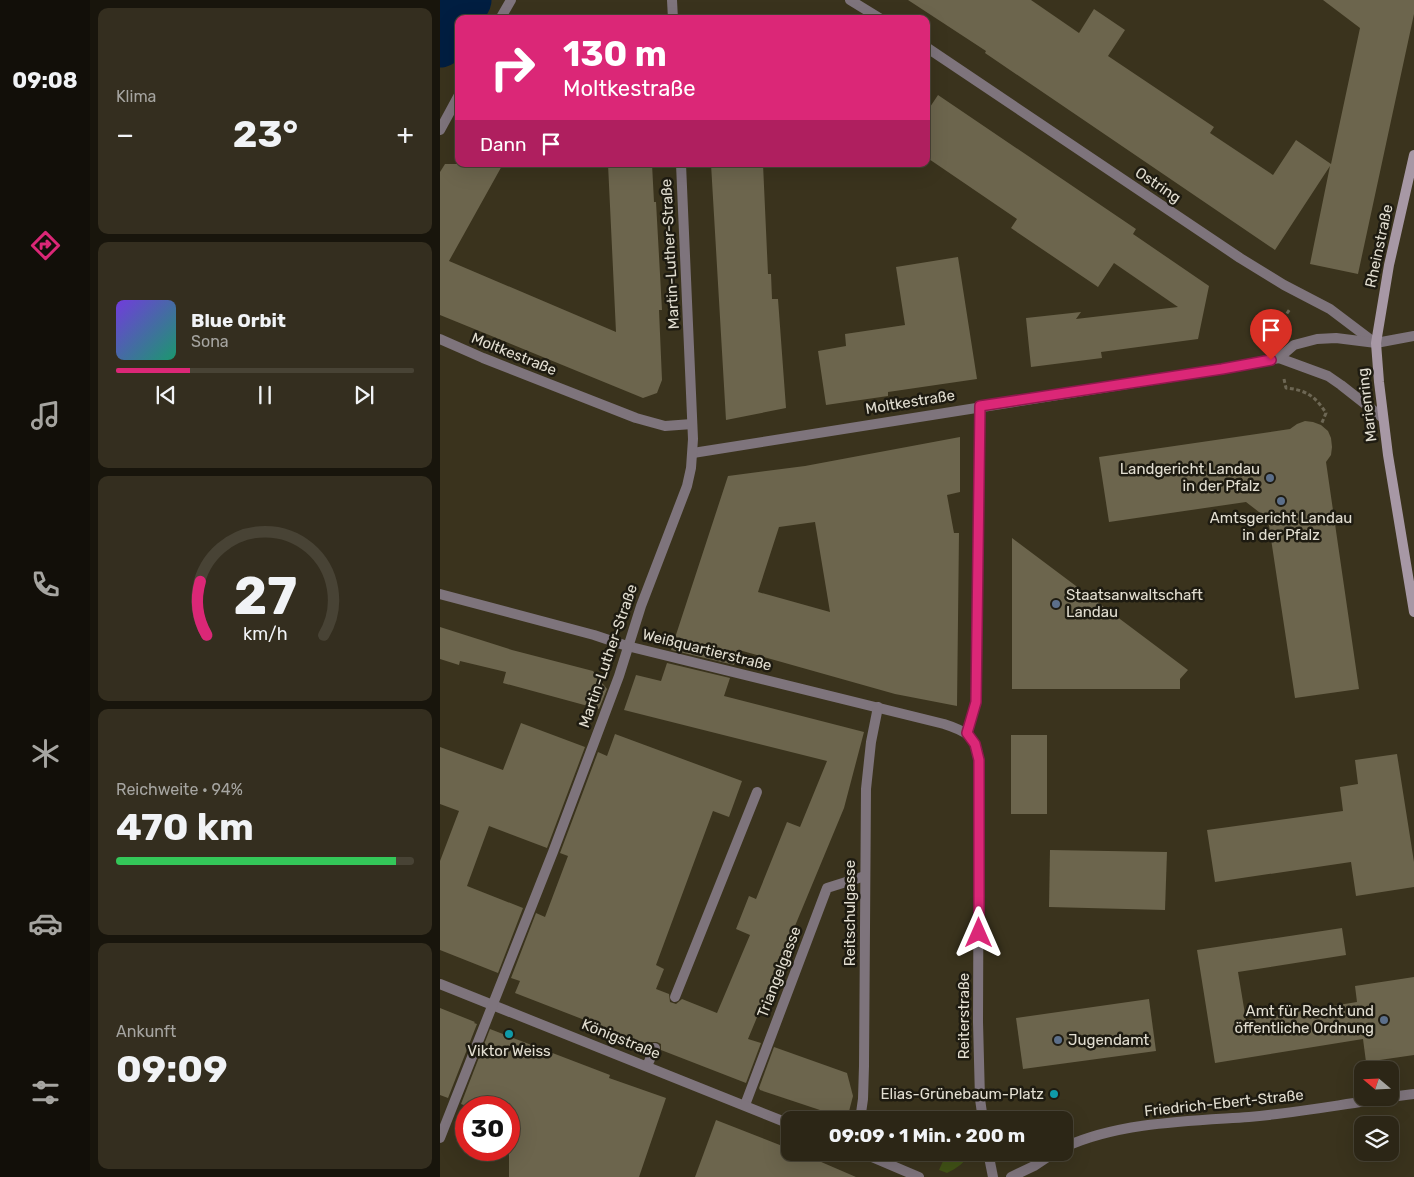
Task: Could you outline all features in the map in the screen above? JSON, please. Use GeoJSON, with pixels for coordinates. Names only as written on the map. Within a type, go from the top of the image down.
{"type":"FeatureCollection","features":[{"type":"Feature","properties":{"kind":"main road","name":"Rheinstraße"},"geometry":{"type":"LineString","coordinates":[[1376,343],[1389,264],[1414,155]]}},
{"type":"Feature","properties":{"kind":"main road","name":"Marienring"},"geometry":{"type":"LineString","coordinates":[[1376,343],[1383,418],[1414,612]]}},
{"type":"Feature","properties":{"kind":"street"},"geometry":{"type":"LineString","coordinates":[[502,15],[511,0]]}},
{"type":"Feature","properties":{"kind":"street"},"geometry":{"type":"LineString","coordinates":[[672,0],[673,15]]}},
{"type":"Feature","properties":{"kind":"street"},"geometry":{"type":"LineString","coordinates":[[850,0],[874,15]]}},
{"type":"Feature","properties":{"kind":"street","name":"Ostring"},"geometry":{"type":"LineString","coordinates":[[930,50],[1240,258],[1300,294],[1330,308],[1376,343]]}},
{"type":"Feature","properties":{"kind":"street"},"geometry":{"type":"LineString","coordinates":[[440,130],[455,102]]}},
{"type":"Feature","properties":{"kind":"street","name":"Martin-Luther-Straße"},"geometry":{"type":"LineString","coordinates":[[440,1138],[553,852],[687,486],[693,453],[681,167]]}},
{"type":"Feature","properties":{"kind":"street","name":"Moltkestraße"},"geometry":{"type":"LineString","coordinates":[[693,453],[1222,369],[1279,358],[1294,345],[1317,339],[1336,338],[1376,343],[1414,336]]}},
{"type":"Feature","properties":{"kind":"street","name":"Moltkestraße"},"geometry":{"type":"LineString","coordinates":[[440,339],[483,358],[636,418],[665,426],[692,424]]}},
{"type":"Feature","properties":{"kind":"street"},"geometry":{"type":"LineString","coordinates":[[1279,358],[1328,376],[1383,418]]}},
{"type":"Feature","properties":{"kind":"street"},"geometry":{"type":"LineString","coordinates":[[967,733],[976,702],[980,406]]}},
{"type":"Feature","properties":{"kind":"street","name":"Weißquartierstraße"},"geometry":{"type":"LineString","coordinates":[[440,594],[594,635],[627,646],[944,724],[967,733]]}},
{"type":"Feature","properties":{"kind":"street","name":"Reitschulgasse"},"geometry":{"type":"LineString","coordinates":[[861,1111],[864,1066],[866,788],[871,742],[878,707]]}},
{"type":"Feature","properties":{"kind":"street","name":"Reiterstraße"},"geometry":{"type":"LineString","coordinates":[[967,733],[975,744],[979,760],[978,1022],[982,1111]]}},
{"type":"Feature","properties":{"kind":"street"},"geometry":{"type":"LineString","coordinates":[[675,997],[757,792]]}},
{"type":"Feature","properties":{"kind":"street","name":"Triangelgasse"},"geometry":{"type":"LineString","coordinates":[[745,1105],[827,888],[865,876]]}},
{"type":"Feature","properties":{"kind":"street","name":"Königstraße"},"geometry":{"type":"LineString","coordinates":[[440,984],[781,1120]]}},
{"type":"Feature","properties":{"kind":"street"},"geometry":{"type":"LineString","coordinates":[[648,1066],[655,1048]]}},
{"type":"Feature","properties":{"kind":"street","name":"Friedrich-Ebert-Straße"},"geometry":{"type":"LineString","coordinates":[[1399,1096],[1414,1094]]}},
{"type":"Feature","properties":{"kind":"street","name":"Friedrich-Ebert-Straße"},"geometry":{"type":"LineString","coordinates":[[1073,1144],[1092,1136],[1186,1120],[1251,1116],[1354,1102]]}},
{"type":"Feature","properties":{"kind":"street"},"geometry":{"type":"LineString","coordinates":[[881,1161],[919,1177]]}},
{"type":"Feature","properties":{"kind":"street"},"geometry":{"type":"LineString","coordinates":[[990,1161],[993,1177]]}},
{"type":"Feature","properties":{"kind":"street"},"geometry":{"type":"LineString","coordinates":[[1011,1177],[1042,1161]]}},
{"type":"Feature","properties":{"kind":"path"},"geometry":{"type":"LineString","coordinates":[[1279,358],[1276,329],[1300,294]]}},
{"type":"Feature","properties":{"kind":"path"},"geometry":{"type":"LineString","coordinates":[[1321,425],[1326,413]]}},
{"type":"Feature","properties":{"kind":"green space"},"geometry":{"type":"Polygon","coordinates":[[[943,1161],[964,1161],[947,1173],[939,1170],[943,1161]]]}},
{"type":"Feature","properties":{"kind":"building"},"geometry":{"type":"Polygon","coordinates":[[[908,0],[1031,0],[1079,33],[1094,9],[1125,30],[1108,56],[1214,127],[1210,133],[1273,175],[1296,140],[1331,164],[1360,28],[1323,0],[1414,0],[1414,14],[1358,274],[1310,264],[1330,166],[1275,250],[985,53],[986,51],[908,0]]]}},
{"type":"Feature","properties":{"kind":"building"},"geometry":{"type":"Polygon","coordinates":[[[938,95],[1136,229],[1133,234],[1209,286],[1198,339],[1101,352],[1102,358],[1031,367],[1026,318],[1081,312],[1076,319],[1178,307],[1114,263],[1098,287],[1011,228],[1017,219],[930,160],[930,107],[938,95]]]}},
{"type":"Feature","properties":{"kind":"building"},"geometry":{"type":"Polygon","coordinates":[[[445,164],[455,164],[455,167],[501,167],[449,261],[616,332],[608,167],[652,167],[662,310],[659,310],[662,380],[657,393],[643,398],[440,315],[440,172],[445,164]]]}},
{"type":"Feature","properties":{"kind":"building"},"geometry":{"type":"Polygon","coordinates":[[[711,167],[763,167],[768,274],[771,274],[772,299],[778,299],[786,408],[726,420],[711,167]]]}},
{"type":"Feature","properties":{"kind":"building"},"geometry":{"type":"Polygon","coordinates":[[[958,257],[977,379],[888,392],[888,396],[826,405],[818,351],[846,346],[845,334],[905,325],[896,267],[958,257]]]}},
{"type":"Feature","properties":{"kind":"building"},"geometry":{"type":"Polygon","coordinates":[[[1305,421],[1321,425],[1328,431],[1331,438],[1331,455],[1326,462],[1359,689],[1295,698],[1268,519],[1246,502],[1109,522],[1099,457],[1290,429],[1305,421]]]}},
{"type":"Feature","properties":{"kind":"building"},"geometry":{"type":"Polygon","coordinates":[[[960,437],[960,492],[947,495],[954,533],[959,533],[957,706],[895,694],[739,650],[734,665],[671,650],[728,476],[805,466],[960,437]],[[815,522],[779,527],[758,592],[830,612],[815,522]]]}},
{"type":"Feature","properties":{"kind":"building","name":"Staatsanwaltschaft Landau"},"geometry":{"type":"Polygon","coordinates":[[[1012,538],[1188,670],[1180,679],[1180,689],[1012,689],[1012,538]]]}},
{"type":"Feature","properties":{"kind":"building"},"geometry":{"type":"Polygon","coordinates":[[[440,627],[512,650],[593,671],[607,689],[599,709],[503,683],[506,672],[460,661],[459,665],[440,659],[440,627]]]}},
{"type":"Feature","properties":{"kind":"building"},"geometry":{"type":"Polygon","coordinates":[[[667,663],[730,678],[724,696],[864,732],[844,808],[748,1039],[761,1043],[746,1083],[661,1050],[661,1044],[657,1042],[651,1042],[649,1045],[515,993],[520,981],[511,978],[536,913],[545,917],[568,856],[560,853],[598,752],[607,756],[615,734],[742,781],[729,817],[713,811],[656,965],[664,969],[656,989],[669,994],[670,1002],[676,1004],[682,999],[717,1013],[750,935],[736,929],[749,896],[756,899],[787,822],[800,827],[827,761],[624,710],[636,675],[661,681],[667,663]]]}},
{"type":"Feature","properties":{"kind":"building"},"geometry":{"type":"Polygon","coordinates":[[[521,723],[585,747],[547,848],[489,826],[467,886],[523,908],[498,973],[440,950],[440,861],[459,811],[440,804],[440,747],[503,770],[521,723]]]}},
{"type":"Feature","properties":{"kind":"building"},"geometry":{"type":"Polygon","coordinates":[[[1011,735],[1047,735],[1047,814],[1011,814],[1011,735]]]}},
{"type":"Feature","properties":{"kind":"building"},"geometry":{"type":"Polygon","coordinates":[[[1397,754],[1414,862],[1414,887],[1356,896],[1351,862],[1215,882],[1207,830],[1343,811],[1340,787],[1358,784],[1355,760],[1397,754]]]}},
{"type":"Feature","properties":{"kind":"building"},"geometry":{"type":"Polygon","coordinates":[[[1050,850],[1167,852],[1165,910],[1049,907],[1050,850]]]}},
{"type":"Feature","properties":{"kind":"building"},"geometry":{"type":"Polygon","coordinates":[[[1342,928],[1346,955],[1238,972],[1246,1020],[1357,1002],[1355,986],[1414,977],[1414,1055],[1366,1061],[1363,1039],[1215,1063],[1197,950],[1342,928]]]}},
{"type":"Feature","properties":{"kind":"building"},"geometry":{"type":"Polygon","coordinates":[[[1149,999],[1156,1051],[1023,1069],[1016,1018],[1149,999]]]}},
{"type":"Feature","properties":{"kind":"building"},"geometry":{"type":"Polygon","coordinates":[[[440,1008],[477,1024],[448,1098],[440,1095],[440,1008]]]}},
{"type":"Feature","properties":{"kind":"building"},"geometry":{"type":"Polygon","coordinates":[[[490,1029],[610,1075],[609,1078],[666,1098],[639,1177],[509,1177],[509,1161],[520,1161],[520,1096],[464,1096],[490,1029]]]}},
{"type":"Feature","properties":{"kind":"building"},"geometry":{"type":"Polygon","coordinates":[[[774,1047],[847,1073],[853,1096],[849,1111],[823,1111],[760,1090],[759,1088],[774,1047]]]}},
{"type":"Feature","properties":{"kind":"building"},"geometry":{"type":"Polygon","coordinates":[[[716,1120],[781,1145],[781,1161],[819,1161],[856,1177],[695,1177],[716,1120]]]}},
{"type":"Feature","properties":{"kind":"waterway"},"geometry":{"type":"LineString","coordinates":[[458,15],[467,0]]}},
{"type":"Feature","properties":{"kind":"waterway"},"geometry":{"type":"LineString","coordinates":[[440,43],[455,19]]}},
{"type":"Feature","properties":{"kind":"place","name":"Landgericht Landau in der Pfalz"},"geometry":{"type":"Point","coordinates":[1270,478]}},
{"type":"Feature","properties":{"kind":"place","name":"Amtsgericht Landau in der Pfalz"},"geometry":{"type":"Point","coordinates":[1281,501]}},
{"type":"Feature","properties":{"kind":"place","name":"Staatsanwaltschaft Landau"},"geometry":{"type":"Point","coordinates":[1056,604]}},
{"type":"Feature","properties":{"kind":"place","name":"Amt für Recht und öffentliche Ordnung"},"geometry":{"type":"Point","coordinates":[1384,1020]}},
{"type":"Feature","properties":{"kind":"place","name":"Viktor Weiss"},"geometry":{"type":"Point","coordinates":[509,1034]}},
{"type":"Feature","properties":{"kind":"place","name":"Jugendamt"},"geometry":{"type":"Point","coordinates":[1058,1040]}},
{"type":"Feature","properties":{"kind":"place","name":"Elias-Grünebaum-Platz"},"geometry":{"type":"Point","coordinates":[1054,1094]}},
{"type":"Feature","properties":{"kind":"route"},"geometry":{"type":"LineString","coordinates":[[979,933],[979,760],[975,744],[967,733],[976,702],[980,406],[1271,360]]}}]}
